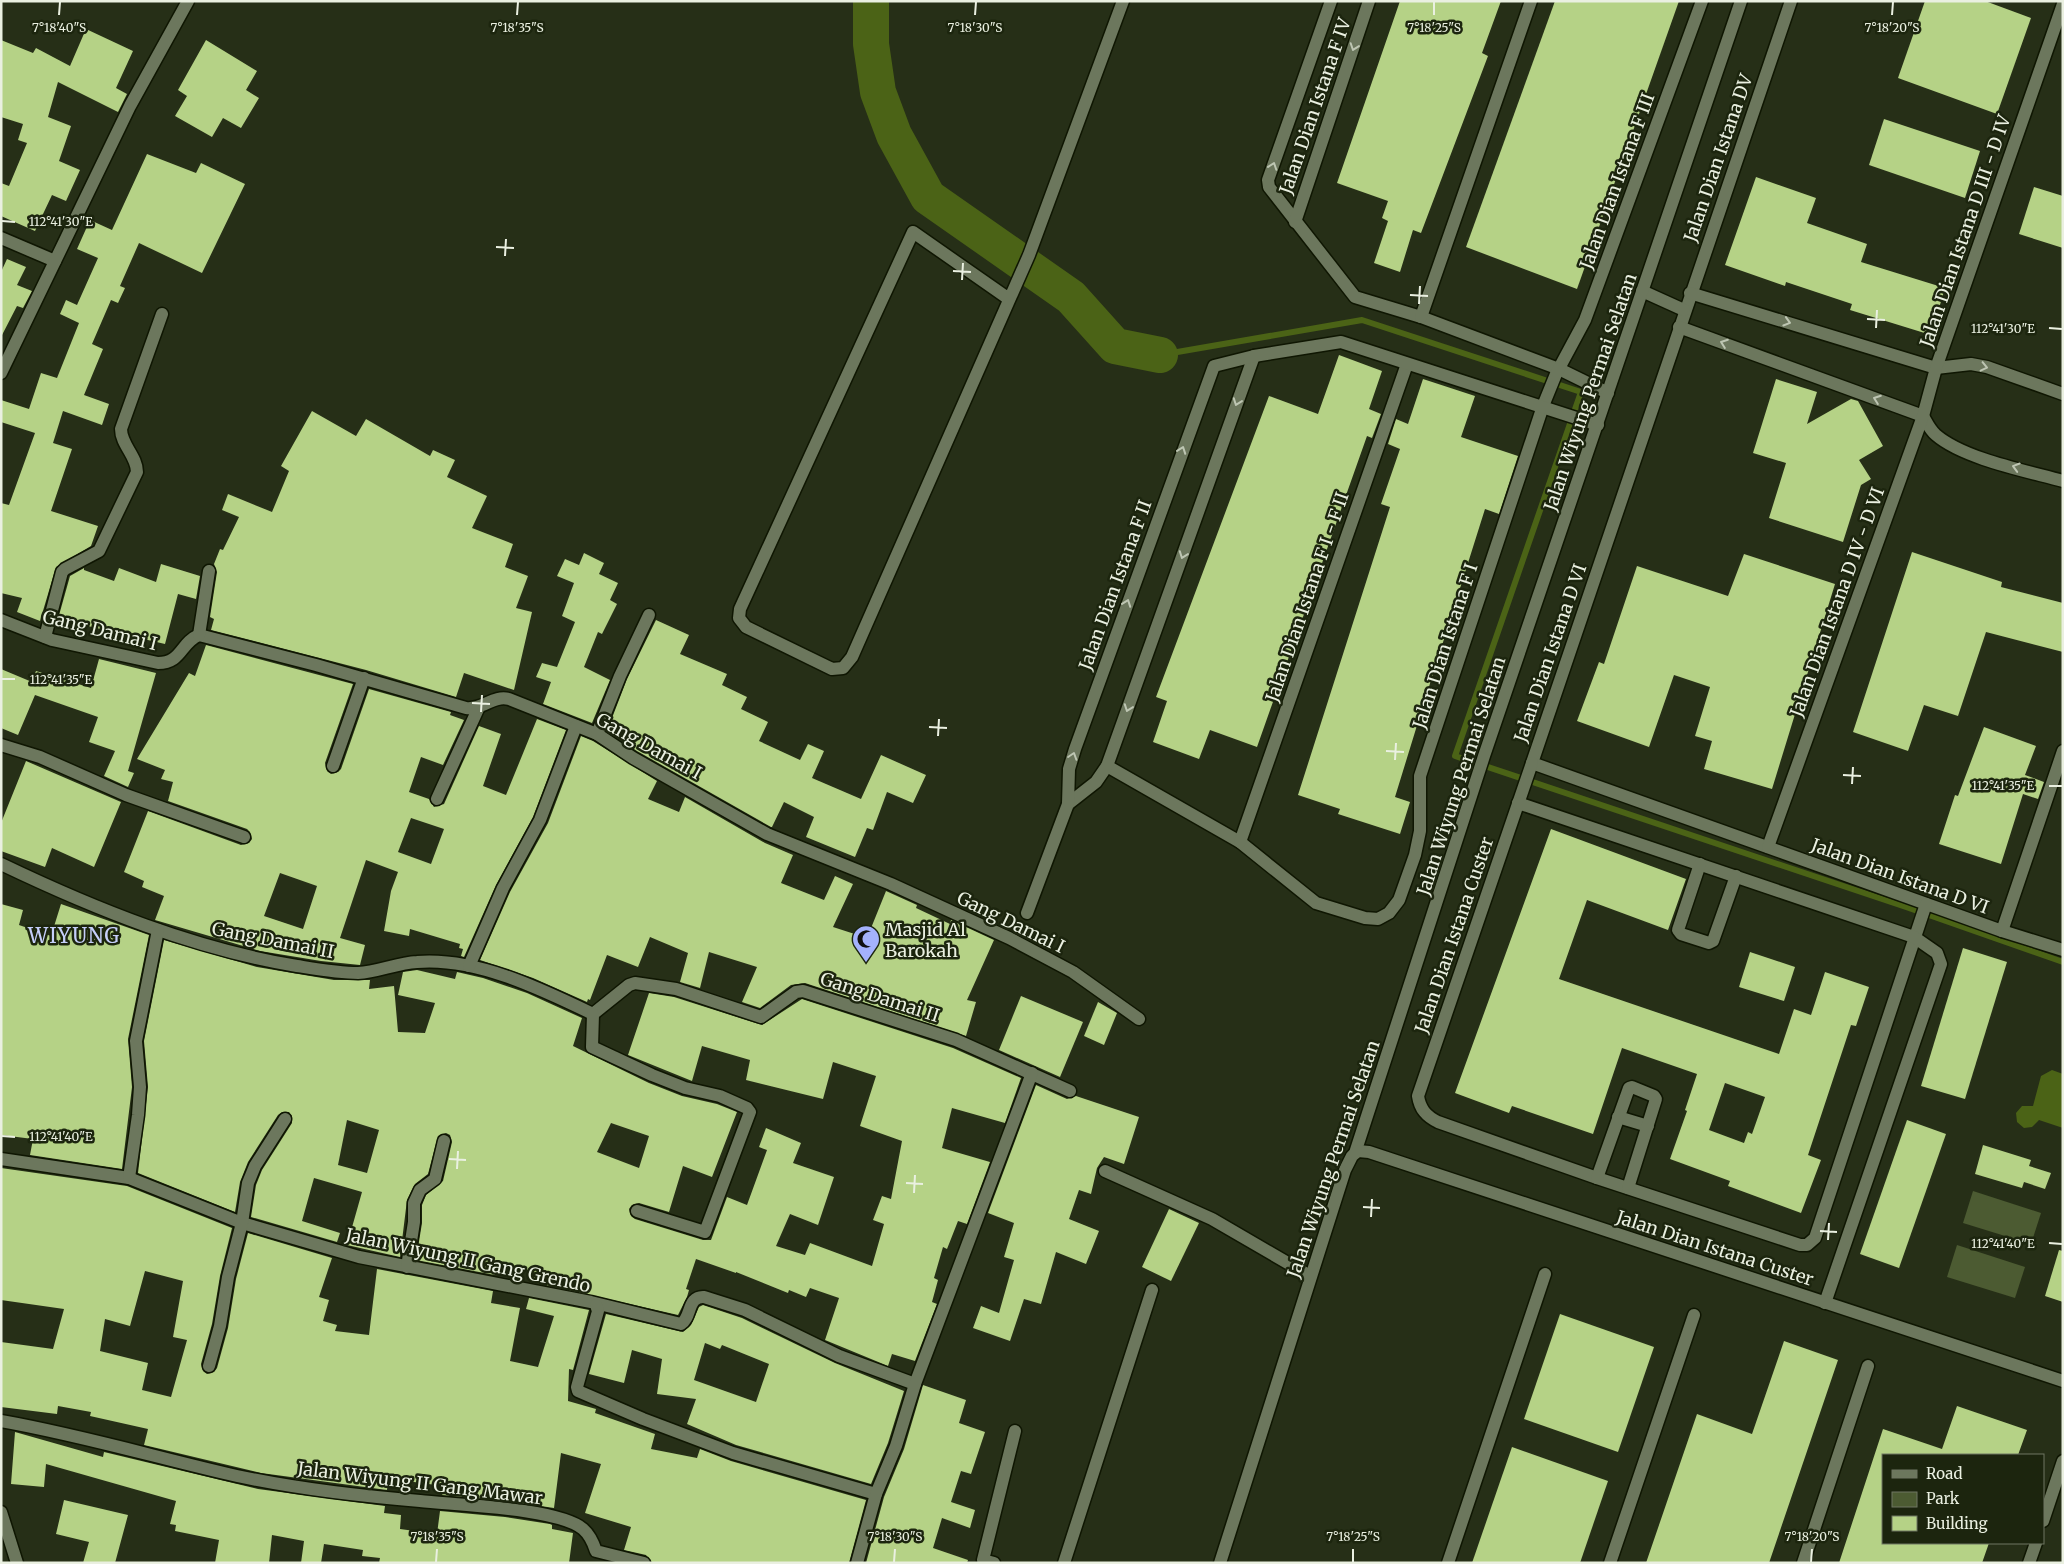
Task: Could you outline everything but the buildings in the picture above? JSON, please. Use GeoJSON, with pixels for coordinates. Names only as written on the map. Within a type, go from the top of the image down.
{"type":"FeatureCollection","features":[{"type":"Feature","properties":{"kind":"street"},"geometry":{"type":"LineString","coordinates":[[1,373],[130,106],[188,1]]}},
{"type":"Feature","properties":{"kind":"street"},"geometry":{"type":"LineString","coordinates":[[1009,298],[913,232],[740,609],[739,618],[746,627],[832,670],[843,668],[852,657],[1029,255],[1123,1]]}},
{"type":"Feature","properties":{"kind":"street","name":"Jalan Dian Istana F IV"},"geometry":{"type":"LineString","coordinates":[[1331,1],[1267,184],[1355,297],[1421,318],[1558,371],[1608,393]]}},
{"type":"Feature","properties":{"kind":"street","name":"Jalan Dian Istana F IV"},"geometry":{"type":"LineString","coordinates":[[1295,222],[1369,1]]}},
{"type":"Feature","properties":{"kind":"street"},"geometry":{"type":"LineString","coordinates":[[1421,318],[1532,1]]}},
{"type":"Feature","properties":{"kind":"street","name":"Jalan Dian Istana F III"},"geometry":{"type":"LineString","coordinates":[[1558,371],[1585,320],[1702,1]]}},
{"type":"Feature","properties":{"kind":"street","name":"Jalan Wiyung Permai Selatan"},"geometry":{"type":"LineString","coordinates":[[1220,1563],[1310,1276],[1345,1170],[1355,1153],[1592,423],[1608,393],[1742,1]]}},
{"type":"Feature","properties":{"kind":"street","name":"Jalan Dian Istana DV"},"geometry":{"type":"LineString","coordinates":[[1679,327],[1790,1]]}},
{"type":"Feature","properties":{"kind":"street","name":"Jalan Dian Istana D III - D IV"},"geometry":{"type":"LineString","coordinates":[[1690,293],[1936,368],[2063,4]]}},
{"type":"Feature","properties":{"kind":"street"},"geometry":{"type":"LineString","coordinates":[[1,238],[55,261]]}},
{"type":"Feature","properties":{"kind":"street"},"geometry":{"type":"LineString","coordinates":[[1642,291],[1684,310]]}},
{"type":"Feature","properties":{"kind":"street"},"geometry":{"type":"LineString","coordinates":[[45,637],[62,572],[99,551],[137,472],[137,465],[122,438],[121,429],[162,314]]}},
{"type":"Feature","properties":{"kind":"street"},"geometry":{"type":"LineString","coordinates":[[1679,327],[1923,416],[1934,434],[1965,452],[2063,481]]}},
{"type":"Feature","properties":{"kind":"street","name":"Jalan Dian Istana D VI"},"geometry":{"type":"LineString","coordinates":[[1679,327],[1530,769],[1768,847],[1925,907],[2063,950]]}},
{"type":"Feature","properties":{"kind":"street","name":"Jalan Dian Istana F II"},"geometry":{"type":"LineString","coordinates":[[1068,804],[1069,769],[1075,749],[1211,369],[1215,365],[1254,356],[1340,342],[1407,364],[1544,403],[1556,410],[1592,423]]}},
{"type":"Feature","properties":{"kind":"street"},"geometry":{"type":"LineString","coordinates":[[1027,912],[1068,804],[1096,782],[1108,766],[1254,356]]}},
{"type":"Feature","properties":{"kind":"street","name":"Jalan Dian Istana F I - F II"},"geometry":{"type":"LineString","coordinates":[[1240,842],[1407,364]]}},
{"type":"Feature","properties":{"kind":"street"},"geometry":{"type":"LineString","coordinates":[[1936,368],[1970,364],[1987,367],[2063,394]]}},
{"type":"Feature","properties":{"kind":"street","name":"Jalan Dian Istana D IV - D VI"},"geometry":{"type":"LineString","coordinates":[[1768,847],[1923,416],[1936,368]]}},
{"type":"Feature","properties":{"kind":"street","name":"Jalan Dian Istana F I"},"geometry":{"type":"LineString","coordinates":[[1240,842],[1316,903],[1365,918],[1378,919],[1389,913],[1399,900],[1415,855],[1420,831],[1420,776],[1544,403],[1558,371]]}},
{"type":"Feature","properties":{"kind":"street"},"geometry":{"type":"LineString","coordinates":[[209,571],[199,635],[364,678],[466,708],[478,708],[437,799]]}},
{"type":"Feature","properties":{"kind":"street"},"geometry":{"type":"LineString","coordinates":[[597,734],[620,676],[649,615]]}},
{"type":"Feature","properties":{"kind":"street","name":"Gang Damai I"},"geometry":{"type":"LineString","coordinates":[[1,620],[45,637],[158,663],[166,663],[175,659],[188,642],[199,635]]}},
{"type":"Feature","properties":{"kind":"street"},"geometry":{"type":"LineString","coordinates":[[333,766],[364,678]]}},
{"type":"Feature","properties":{"kind":"street","name":"Gang Damai I"},"geometry":{"type":"LineString","coordinates":[[478,708],[493,700],[503,698],[597,734],[633,758],[767,834],[891,884],[1009,938],[1073,972],[1139,1019]]}},
{"type":"Feature","properties":{"kind":"street"},"geometry":{"type":"LineString","coordinates":[[469,966],[503,888],[540,820],[576,726]]}},
{"type":"Feature","properties":{"kind":"street"},"geometry":{"type":"LineString","coordinates":[[1,746],[40,757],[126,795],[244,837]]}},
{"type":"Feature","properties":{"kind":"street"},"geometry":{"type":"LineString","coordinates":[[2002,931],[2063,751]]}},
{"type":"Feature","properties":{"kind":"street"},"geometry":{"type":"LineString","coordinates":[[1108,766],[1240,842]]}},
{"type":"Feature","properties":{"kind":"street","name":"Jalan Dian Istana Custer"},"geometry":{"type":"LineString","coordinates":[[1530,769],[1418,1096],[1419,1103],[1430,1118],[1438,1122],[1597,1178],[1800,1245],[1813,1242],[1925,907]]}},
{"type":"Feature","properties":{"kind":"street"},"geometry":{"type":"LineString","coordinates":[[1519,799],[1700,864],[1915,935],[1937,953],[1942,964],[1825,1303]]}},
{"type":"Feature","properties":{"kind":"street","name":"Gang Damai II"},"geometry":{"type":"LineString","coordinates":[[1,864],[68,895],[176,937],[297,966],[357,973],[417,962],[469,966],[535,986],[593,1014],[629,985],[635,983],[676,989],[761,1017],[796,992],[803,991],[956,1040],[1070,1091]]}},
{"type":"Feature","properties":{"kind":"street"},"geometry":{"type":"LineString","coordinates":[[1700,864],[1678,930],[1681,934],[1709,943],[1713,941],[1736,876]]}},
{"type":"Feature","properties":{"kind":"street"},"geometry":{"type":"LineString","coordinates":[[129,1178],[140,1087],[136,1041],[158,930]]}},
{"type":"Feature","properties":{"kind":"street"},"geometry":{"type":"LineString","coordinates":[[593,1014],[592,1046],[668,1081],[720,1096],[747,1108],[750,1112],[750,1119],[705,1232],[637,1211]]}},
{"type":"Feature","properties":{"kind":"street"},"geometry":{"type":"LineString","coordinates":[[856,1563],[876,1494],[896,1446],[915,1384],[1032,1073]]}},
{"type":"Feature","properties":{"kind":"street","name":"Jalan Dian Istana Custer"},"geometry":{"type":"LineString","coordinates":[[1597,1178],[1629,1088],[1632,1087],[1656,1097],[1628,1188]]}},
{"type":"Feature","properties":{"kind":"street"},"geometry":{"type":"LineString","coordinates":[[1618,1117],[1648,1126]]}},
{"type":"Feature","properties":{"kind":"street"},"geometry":{"type":"LineString","coordinates":[[209,1366],[220,1326],[228,1276],[242,1222],[248,1183],[255,1166],[285,1119]]}},
{"type":"Feature","properties":{"kind":"street"},"geometry":{"type":"LineString","coordinates":[[408,1267],[414,1222],[414,1203],[420,1190],[435,1179],[444,1141]]}},
{"type":"Feature","properties":{"kind":"street","name":"Jalan Dian Istana Custer"},"geometry":{"type":"LineString","coordinates":[[1355,1153],[1369,1152],[2063,1381]]}},
{"type":"Feature","properties":{"kind":"street","name":"Jalan Wiyung II Gang Grendo"},"geometry":{"type":"LineString","coordinates":[[1,1158],[129,1178],[242,1222],[360,1257],[596,1305],[598,1311],[577,1387],[578,1391],[643,1419],[733,1453],[876,1494]]}},
{"type":"Feature","properties":{"kind":"street"},"geometry":{"type":"LineString","coordinates":[[1105,1171],[1212,1219],[1310,1276]]}},
{"type":"Feature","properties":{"kind":"street"},"geometry":{"type":"LineString","coordinates":[[1448,1563],[1545,1274]]}},
{"type":"Feature","properties":{"kind":"street"},"geometry":{"type":"LineString","coordinates":[[1064,1563],[1152,1290]]}},
{"type":"Feature","properties":{"kind":"street"},"geometry":{"type":"LineString","coordinates":[[596,1305],[681,1324],[684,1322],[692,1302],[697,1298],[704,1297],[745,1310],[839,1356],[915,1384]]}},
{"type":"Feature","properties":{"kind":"street"},"geometry":{"type":"LineString","coordinates":[[1610,1563],[1694,1315]]}},
{"type":"Feature","properties":{"kind":"street"},"geometry":{"type":"LineString","coordinates":[[1803,1563],[1868,1366]]}},
{"type":"Feature","properties":{"kind":"street","name":"Jalan Wiyung II Gang Mawar"},"geometry":{"type":"LineString","coordinates":[[1,1422],[51,1430],[237,1476],[324,1493],[529,1511],[571,1522],[582,1528],[593,1540],[594,1557],[644,1563]]}},
{"type":"Feature","properties":{"kind":"street"},"geometry":{"type":"LineString","coordinates":[[986,1562],[1015,1431]]}},
{"type":"Feature","properties":{"kind":"street"},"geometry":{"type":"LineString","coordinates":[[2044,1518],[2063,1461]]}},
{"type":"Feature","properties":{"kind":"street"},"geometry":{"type":"LineString","coordinates":[[1,1512],[17,1563]]}},
{"type":"Feature","properties":{"kind":"street"},"geometry":{"type":"LineString","coordinates":[[2029,1563],[2036,1544]]}},
{"type":"Feature","properties":{"kind":"green space"},"geometry":{"type":"Polygon","coordinates":[[[1973,1191],[2041,1213],[2031,1244],[1963,1223],[1973,1191]]]}},
{"type":"Feature","properties":{"kind":"green space"},"geometry":{"type":"Polygon","coordinates":[[[1957,1245],[2025,1267],[2015,1298],[1947,1277],[1957,1245]]]}},
{"type":"Feature","properties":{"kind":"shaded area"},"geometry":{"type":"Polygon","coordinates":[[[2052,1070],[2063,1074],[2063,1128],[2039,1120],[2032,1127],[2024,1128],[2017,1122],[2016,1113],[2022,1106],[2033,1106],[2041,1076],[2052,1070]]]}},
{"type":"Feature","properties":{"kind":"waterway"},"geometry":{"type":"LineString","coordinates":[[871,1],[871,44],[878,92],[894,135],[928,197],[1071,297],[1115,346],[1160,355]]}},
{"type":"Feature","properties":{"kind":"waterway"},"geometry":{"type":"LineString","coordinates":[[1160,355],[1362,320],[1581,392],[1455,756],[1906,907],[2063,962]]}},
{"type":"Feature","properties":{"kind":"place","name":"Masjid Al Barokah"},"geometry":{"type":"Point","coordinates":[866,963]}},
{"type":"Feature","properties":{"kind":"district","name":"WIYUNG"},"geometry":{"type":"Point","coordinates":[74,935]}}]}
